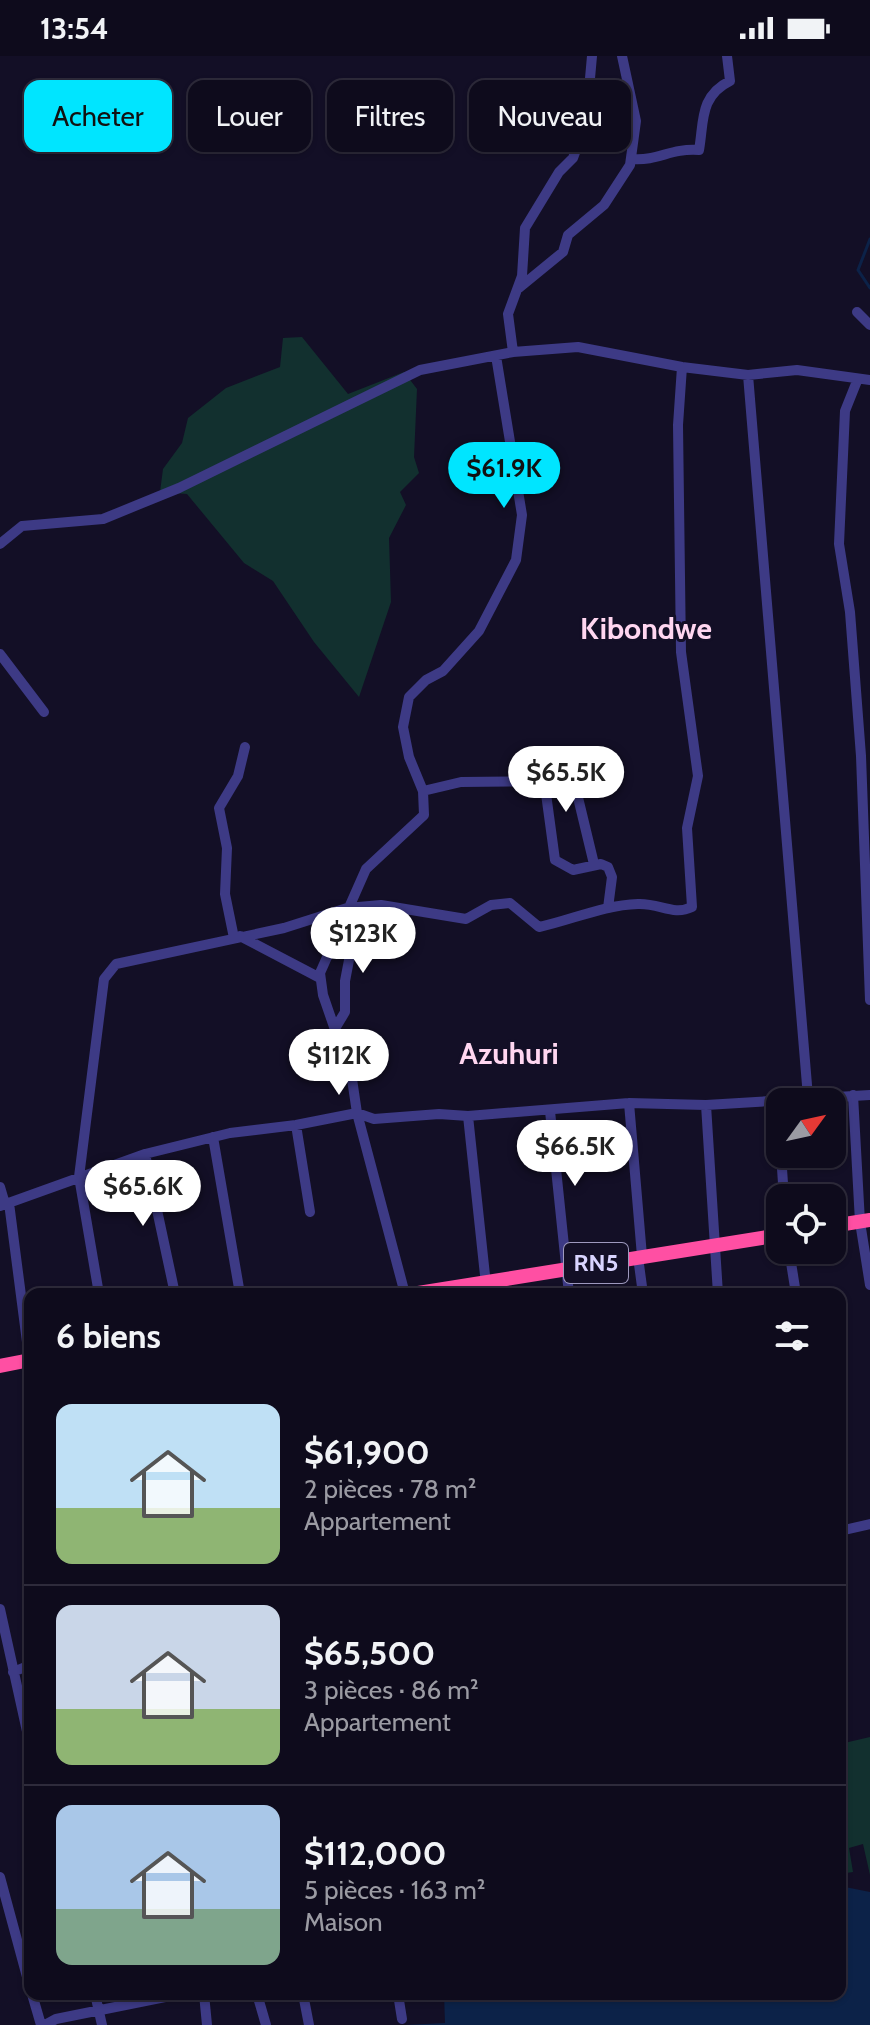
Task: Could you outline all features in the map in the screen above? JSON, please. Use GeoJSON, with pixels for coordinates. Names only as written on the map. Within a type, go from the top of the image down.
{"type":"FeatureCollection","features":[{"type":"Feature","properties":{"kind":"highway","name":"RN5"},"geometry":{"type":"LineString","coordinates":[[486,1288],[566,1268],[766,1237]]}},
{"type":"Feature","properties":{"kind":"highway"},"geometry":{"type":"LineString","coordinates":[[0,1366],[24,1361]]}},
{"type":"Feature","properties":{"kind":"street"},"geometry":{"type":"LineString","coordinates":[[590,80],[592,56]]}},
{"type":"Feature","properties":{"kind":"street"},"geometry":{"type":"LineString","coordinates":[[510,299],[527,279],[563,252],[568,235],[604,205],[626,174],[632,159],[636,121],[622,56]]}},
{"type":"Feature","properties":{"kind":"street"},"geometry":{"type":"LineString","coordinates":[[632,159],[653,160],[682,148],[699,150],[702,113],[719,87],[730,81],[727,56]]}},
{"type":"Feature","properties":{"kind":"street"},"geometry":{"type":"LineString","coordinates":[[631,120],[636,121]]}},
{"type":"Feature","properties":{"kind":"street"},"geometry":{"type":"LineString","coordinates":[[513,352],[508,314],[510,299],[522,276],[525,228],[559,172],[575,152]]}},
{"type":"Feature","properties":{"kind":"street"},"geometry":{"type":"LineString","coordinates":[[857,312],[870,325]]}},
{"type":"Feature","properties":{"kind":"street"},"geometry":{"type":"LineString","coordinates":[[0,544],[22,526],[103,519],[179,488],[420,370],[513,352],[578,347],[682,367],[748,375],[797,370],[857,381],[870,380]]}},
{"type":"Feature","properties":{"kind":"street"},"geometry":{"type":"LineString","coordinates":[[403,1288],[357,1113],[352,1079],[320,978],[321,965],[353,908],[366,869],[424,815],[423,791],[409,757],[403,727],[409,697],[426,680],[443,671],[479,631],[516,560],[522,515],[496,356]]}},
{"type":"Feature","properties":{"kind":"street"},"geometry":{"type":"LineString","coordinates":[[98,1288],[79,1177],[104,979],[116,964],[306,922],[353,908],[391,906],[466,919],[491,905],[510,903],[539,927],[608,908],[639,904],[678,913],[692,907],[687,828],[698,776],[681,652],[678,425],[682,367]]}},
{"type":"Feature","properties":{"kind":"street"},"geometry":{"type":"LineString","coordinates":[[748,375],[807,1088]]}},
{"type":"Feature","properties":{"kind":"street"},"geometry":{"type":"LineString","coordinates":[[857,381],[845,411],[839,544],[850,612],[861,756],[870,1000]]}},
{"type":"Feature","properties":{"kind":"street"},"geometry":{"type":"LineString","coordinates":[[0,654],[44,712]]}},
{"type":"Feature","properties":{"kind":"street"},"geometry":{"type":"LineString","coordinates":[[245,747],[238,776],[219,808],[227,848],[227,911],[237,937],[320,978]]}},
{"type":"Feature","properties":{"kind":"street"},"geometry":{"type":"LineString","coordinates":[[423,791],[446,783],[544,779],[576,782],[594,864]]}},
{"type":"Feature","properties":{"kind":"street"},"geometry":{"type":"LineString","coordinates":[[544,779],[555,860],[573,870],[594,864],[606,865],[611,872],[608,908]]}},
{"type":"Feature","properties":{"kind":"street"},"geometry":{"type":"LineString","coordinates":[[336,1027],[345,1012],[353,908]]}},
{"type":"Feature","properties":{"kind":"street"},"geometry":{"type":"LineString","coordinates":[[846,1095],[870,1095]]}},
{"type":"Feature","properties":{"kind":"street"},"geometry":{"type":"LineString","coordinates":[[853,1095],[870,1285]]}},
{"type":"Feature","properties":{"kind":"street"},"geometry":{"type":"LineString","coordinates":[[5,1204],[145,1154],[213,1137],[357,1113],[374,1119],[550,1111],[629,1103],[706,1105],[766,1101]]}},
{"type":"Feature","properties":{"kind":"street"},"geometry":{"type":"LineString","coordinates":[[629,1103],[643,1288]]}},
{"type":"Feature","properties":{"kind":"street"},"geometry":{"type":"LineString","coordinates":[[706,1105],[712,1245],[717,1288]]}},
{"type":"Feature","properties":{"kind":"street"},"geometry":{"type":"LineString","coordinates":[[550,1111],[568,1288]]}},
{"type":"Feature","properties":{"kind":"street"},"geometry":{"type":"LineString","coordinates":[[468,1116],[486,1260],[486,1288]]}},
{"type":"Feature","properties":{"kind":"street"},"geometry":{"type":"LineString","coordinates":[[296,1125],[310,1212]]}},
{"type":"Feature","properties":{"kind":"street"},"geometry":{"type":"LineString","coordinates":[[213,1137],[239,1288]]}},
{"type":"Feature","properties":{"kind":"street"},"geometry":{"type":"LineString","coordinates":[[145,1154],[174,1288]]}},
{"type":"Feature","properties":{"kind":"street"},"geometry":{"type":"LineString","coordinates":[[0,1187],[24,1323]]}},
{"type":"Feature","properties":{"kind":"street"},"geometry":{"type":"LineString","coordinates":[[791,1264],[795,1288]]}},
{"type":"Feature","properties":{"kind":"street"},"geometry":{"type":"LineString","coordinates":[[846,1530],[870,1524]]}},
{"type":"Feature","properties":{"kind":"street"},"geometry":{"type":"LineString","coordinates":[[0,1609],[24,1719]]}},
{"type":"Feature","properties":{"kind":"street"},"geometry":{"type":"LineString","coordinates":[[13,1672],[24,1667]]}},
{"type":"Feature","properties":{"kind":"street"},"geometry":{"type":"LineString","coordinates":[[0,1877],[24,1965]]}},
{"type":"Feature","properties":{"kind":"street"},"geometry":{"type":"LineString","coordinates":[[34,2000],[43,2025],[56,2019],[150,2000]]}},
{"type":"Feature","properties":{"kind":"street"},"geometry":{"type":"LineString","coordinates":[[96,2000],[102,2025]]}},
{"type":"Feature","properties":{"kind":"street"},"geometry":{"type":"LineString","coordinates":[[205,2000],[207,2025]]}},
{"type":"Feature","properties":{"kind":"street"},"geometry":{"type":"LineString","coordinates":[[259,2000],[266,2025]]}},
{"type":"Feature","properties":{"kind":"street"},"geometry":{"type":"LineString","coordinates":[[304,2000],[309,2025]]}},
{"type":"Feature","properties":{"kind":"street"},"geometry":{"type":"LineString","coordinates":[[399,2000],[402,2019]]}},
{"type":"Feature","properties":{"kind":"green space"},"geometry":{"type":"Polygon","coordinates":[[[302,337],[348,394],[404,372],[417,389],[414,457],[419,473],[400,492],[406,505],[389,538],[391,602],[359,697],[314,642],[273,581],[244,563],[187,494],[160,492],[163,469],[182,443],[188,418],[226,388],[280,367],[283,338],[302,337]]]}},
{"type":"Feature","properties":{"kind":"green space"},"geometry":{"type":"Polygon","coordinates":[[[870,1737],[870,1875],[863,1844],[849,1848],[853,1872],[846,1873],[846,1743],[870,1737]]]}},
{"type":"Feature","properties":{"kind":"water"},"geometry":{"type":"Polygon","coordinates":[[[846,1887],[870,1892],[870,2025],[405,2025],[445,2023],[444,2000],[846,2000],[846,1887]]]}},
{"type":"Feature","properties":{"kind":"waterway"},"geometry":{"type":"LineString","coordinates":[[870,239],[858,270],[870,288]]}},
{"type":"Feature","properties":{"kind":"district","name":"Kibondwe"},"geometry":{"type":"Point","coordinates":[646,629]}},
{"type":"Feature","properties":{"kind":"district","name":"Azuhuri"},"geometry":{"type":"Point","coordinates":[509,1054]}}]}
